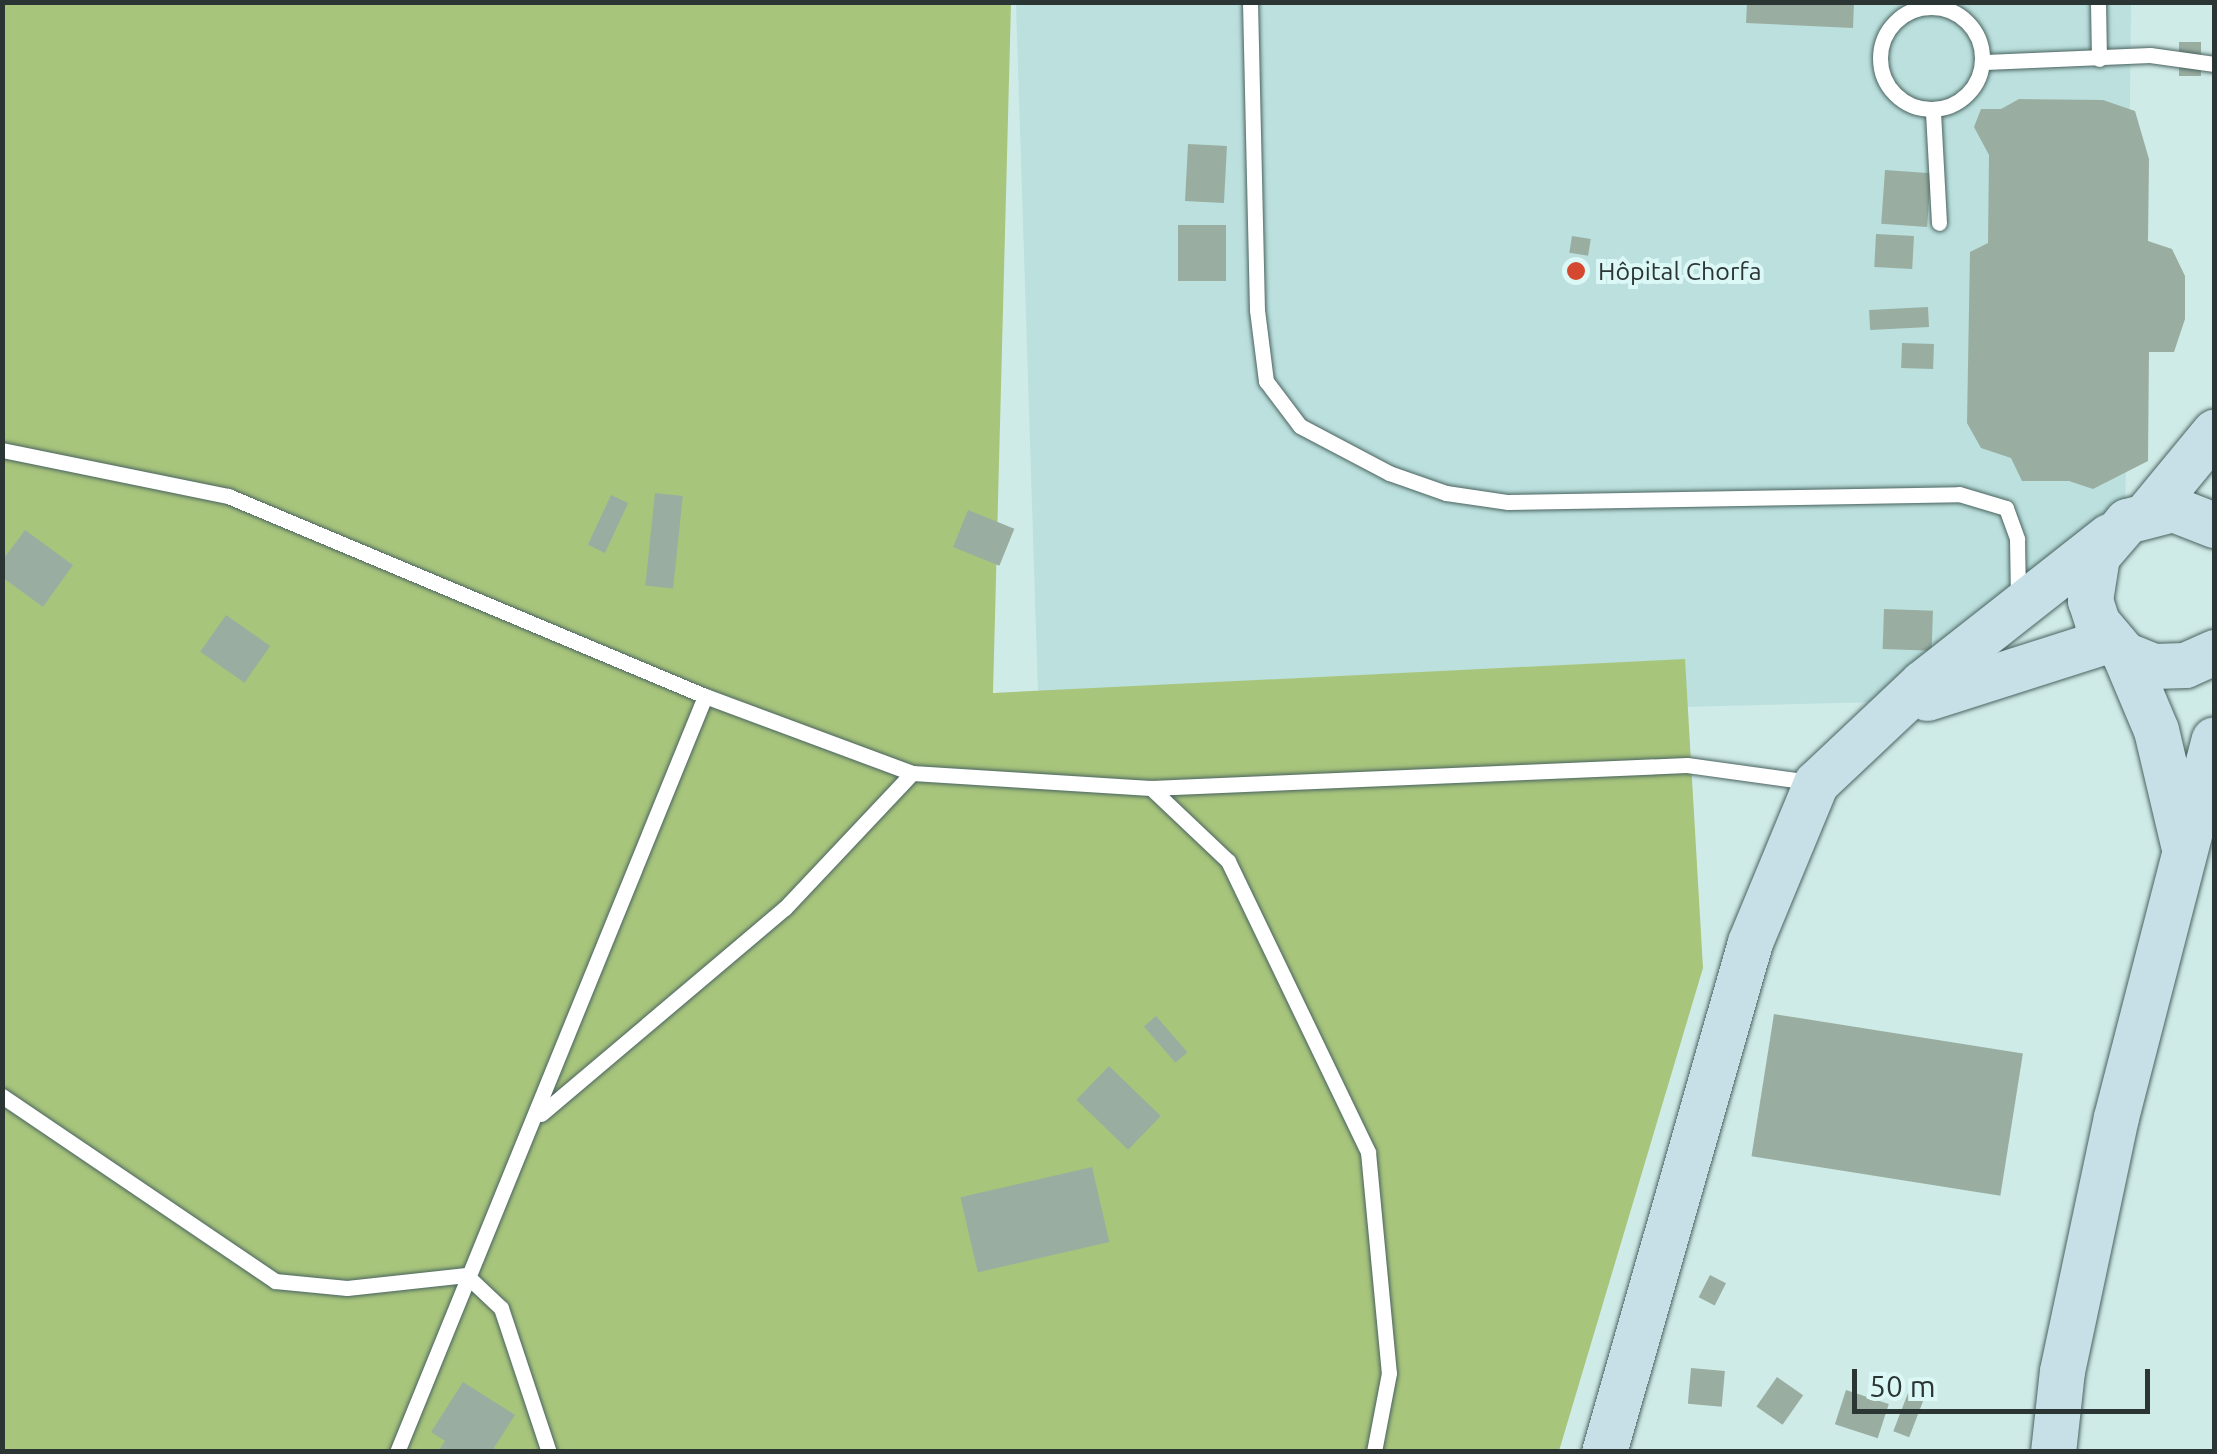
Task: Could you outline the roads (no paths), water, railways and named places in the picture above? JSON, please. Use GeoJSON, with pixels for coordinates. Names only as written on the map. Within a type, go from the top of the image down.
{"type":"FeatureCollection","features":[{"type":"Feature","properties":{"kind":"main road"},"geometry":{"type":"LineString","coordinates":[[1604,1452],[1750,942],[1816,782],[1848,746],[2018,605],[2109,536],[2148,512],[2214,432]]}},
{"type":"Feature","properties":{"kind":"main road"},"geometry":{"type":"LineString","coordinates":[[2148,512],[2173,510],[2214,525]]}},
{"type":"Feature","properties":{"kind":"main road"},"geometry":{"type":"LineString","coordinates":[[2109,536],[2090,577],[2093,611],[2117,647],[2156,730],[2185,851]]}},
{"type":"Feature","properties":{"kind":"main road"},"geometry":{"type":"LineString","coordinates":[[1893,712],[2019,664],[2117,647],[2154,666],[2185,665],[2214,652]]}},
{"type":"Feature","properties":{"kind":"main road"},"geometry":{"type":"LineString","coordinates":[[2054,1452],[2062,1371],[2116,1117],[2214,738]]}},
{"type":"Feature","properties":{"kind":"lane"},"geometry":{"type":"LineString","coordinates":[[1250,2],[1256,310],[1266,381],[1300,426],[1389,473],[1446,493],[1508,502],[1959,494],[2006,508],[2018,539],[2018,605]]}},
{"type":"Feature","properties":{"kind":"lane"},"geometry":{"type":"LineString","coordinates":[[2098,2],[2099,59]]}},
{"type":"Feature","properties":{"kind":"lane"},"geometry":{"type":"LineString","coordinates":[[1937,4],[1972,23],[1984,62],[1966,98],[1932,112],[1884,87],[1879,52],[1898,16],[1937,4]]}},
{"type":"Feature","properties":{"kind":"lane"},"geometry":{"type":"LineString","coordinates":[[1984,62],[2150,55],[2214,64]]}},
{"type":"Feature","properties":{"kind":"lane"},"geometry":{"type":"LineString","coordinates":[[1932,112],[1939,223]]}},
{"type":"Feature","properties":{"kind":"lane"},"geometry":{"type":"LineString","coordinates":[[2,450],[228,496],[704,696],[912,773],[1151,788],[1687,765],[1816,782]]}},
{"type":"Feature","properties":{"kind":"lane"},"geometry":{"type":"LineString","coordinates":[[397,1452],[466,1275],[538,1117],[704,696]]}},
{"type":"Feature","properties":{"kind":"lane"},"geometry":{"type":"LineString","coordinates":[[538,1117],[785,908],[912,773]]}},
{"type":"Feature","properties":{"kind":"lane"},"geometry":{"type":"LineString","coordinates":[[1151,788],[1228,860],[1368,1152],[1389,1373],[1374,1452]]}},
{"type":"Feature","properties":{"kind":"lane"},"geometry":{"type":"LineString","coordinates":[[2,1096],[275,1280],[347,1288],[466,1275],[501,1308],[549,1452]]}},
{"type":"Feature","properties":{"kind":"place","name":"Hôpital Chorfa"},"geometry":{"type":"Point","coordinates":[1576,271]}}]}
